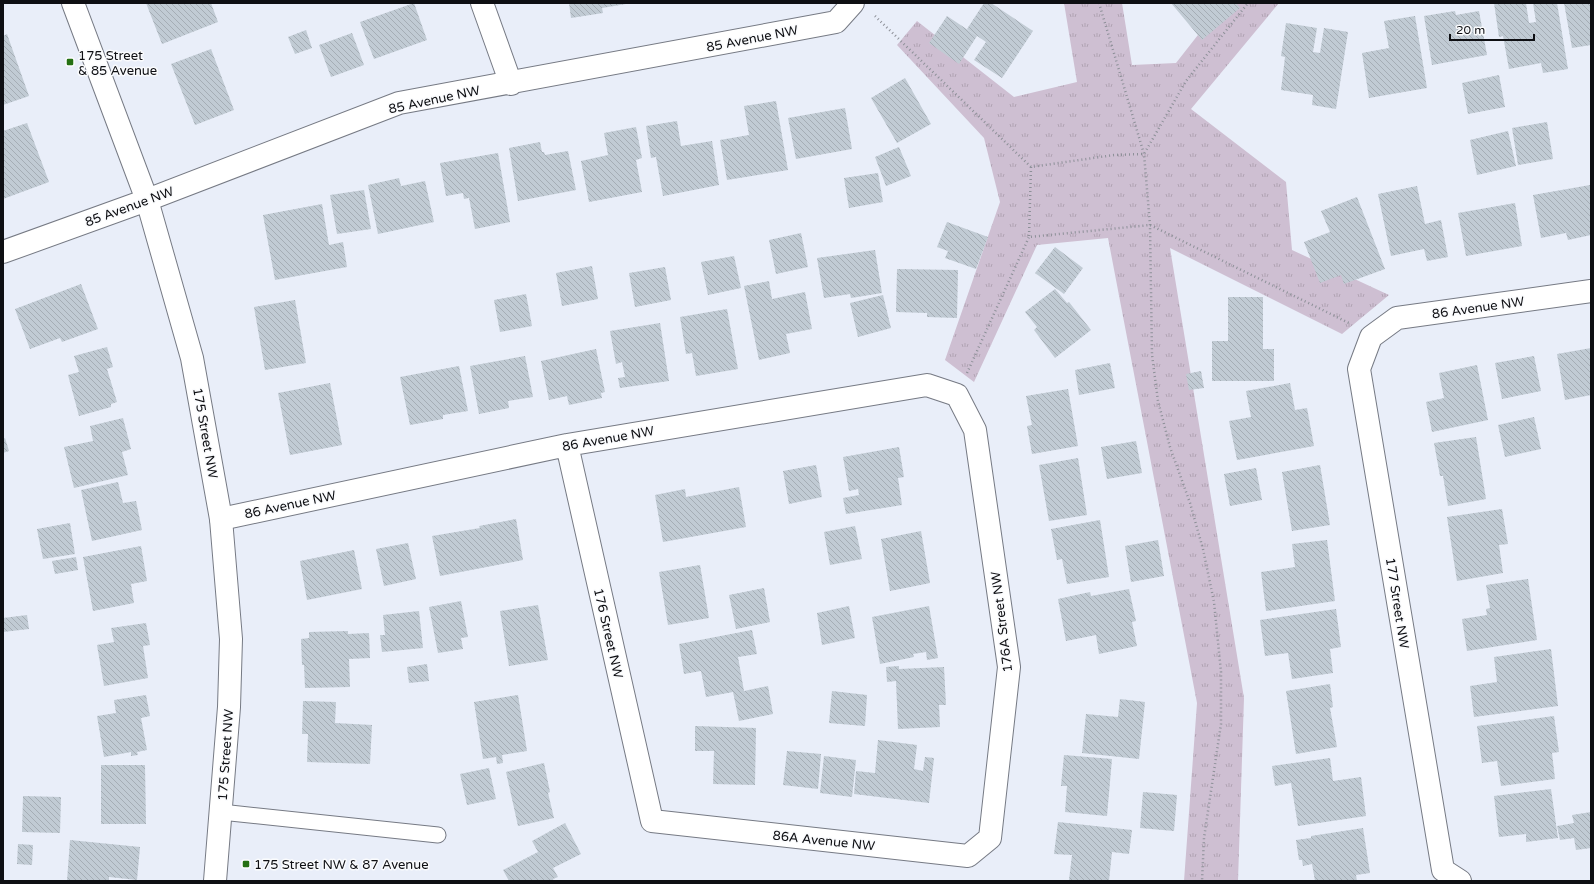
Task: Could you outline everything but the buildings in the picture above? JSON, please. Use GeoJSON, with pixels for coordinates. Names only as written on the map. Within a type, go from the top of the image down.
{"type":"FeatureCollection","features":[{"type":"Feature","properties":{"kind":"street","name":"175 Street NW"},"geometry":{"type":"LineString","coordinates":[[73,3],[147,200],[192,358],[221,519],[231,639],[229,707],[215,881]]}},
{"type":"Feature","properties":{"kind":"street"},"geometry":{"type":"LineString","coordinates":[[482,3],[510,84]]}},
{"type":"Feature","properties":{"kind":"street","name":"85 Avenue NW"},"geometry":{"type":"LineString","coordinates":[[3,252],[147,200],[399,103],[510,84],[836,22],[853,3]]}},
{"type":"Feature","properties":{"kind":"street","name":"86 Avenue NW"},"geometry":{"type":"LineString","coordinates":[[1371,337],[1397,318],[1591,292]]}},
{"type":"Feature","properties":{"kind":"street","name":"177 Street NW"},"geometry":{"type":"LineString","coordinates":[[1371,337],[1359,369],[1451,875]]}},
{"type":"Feature","properties":{"kind":"street","name":"86 Avenue NW"},"geometry":{"type":"LineString","coordinates":[[221,519],[567,445],[927,384],[957,395]]}},
{"type":"Feature","properties":{"kind":"street","name":"176A Street NW"},"geometry":{"type":"LineString","coordinates":[[957,395],[975,430],[1009,667],[990,838]]}},
{"type":"Feature","properties":{"kind":"street","name":"176 Street NW"},"geometry":{"type":"LineString","coordinates":[[567,445],[652,821]]}},
{"type":"Feature","properties":{"kind":"street","name":"86A Avenue NW"},"geometry":{"type":"LineString","coordinates":[[652,821],[968,856],[990,838]]}},
{"type":"Feature","properties":{"kind":"lane"},"geometry":{"type":"LineString","coordinates":[[221,812],[438,835]]}},
{"type":"Feature","properties":{"kind":"path"},"geometry":{"type":"LineString","coordinates":[[1099,3],[1144,154],[1150,225],[1152,355],[1158,401],[1170,447],[1190,503],[1203,549],[1214,602],[1221,672],[1221,724],[1204,838],[1202,881]]}},
{"type":"Feature","properties":{"kind":"path"},"geometry":{"type":"LineString","coordinates":[[1144,154],[1186,81],[1248,3]]}},
{"type":"Feature","properties":{"kind":"path"},"geometry":{"type":"LineString","coordinates":[[873,14],[1031,167],[1029,237],[957,395]]}},
{"type":"Feature","properties":{"kind":"path"},"geometry":{"type":"LineString","coordinates":[[1031,167],[1096,159],[1114,155],[1144,154]]}},
{"type":"Feature","properties":{"kind":"path"},"geometry":{"type":"LineString","coordinates":[[1029,237],[1150,225],[1342,319],[1371,337]]}},
{"type":"Feature","properties":{"kind":"green space"},"geometry":{"type":"Polygon","coordinates":[[[1064,3],[1122,3],[1132,65],[1176,63],[1223,3],[1279,3],[1191,109],[1286,182],[1292,250],[1389,295],[1342,334],[1170,248],[1244,698],[1238,881],[1184,881],[1197,703],[1108,238],[1037,245],[974,382],[945,360],[1000,202],[984,138],[897,45],[917,21],[1014,97],[1077,82],[1064,3]]]}},
{"type":"Feature","properties":{"kind":"place","name":"175 Street & 85 Avenue"},"geometry":{"type":"Point","coordinates":[70,62]}},
{"type":"Feature","properties":{"kind":"place","name":"175 Street NW & 87 Avenue"},"geometry":{"type":"Point","coordinates":[246,864]}}]}
